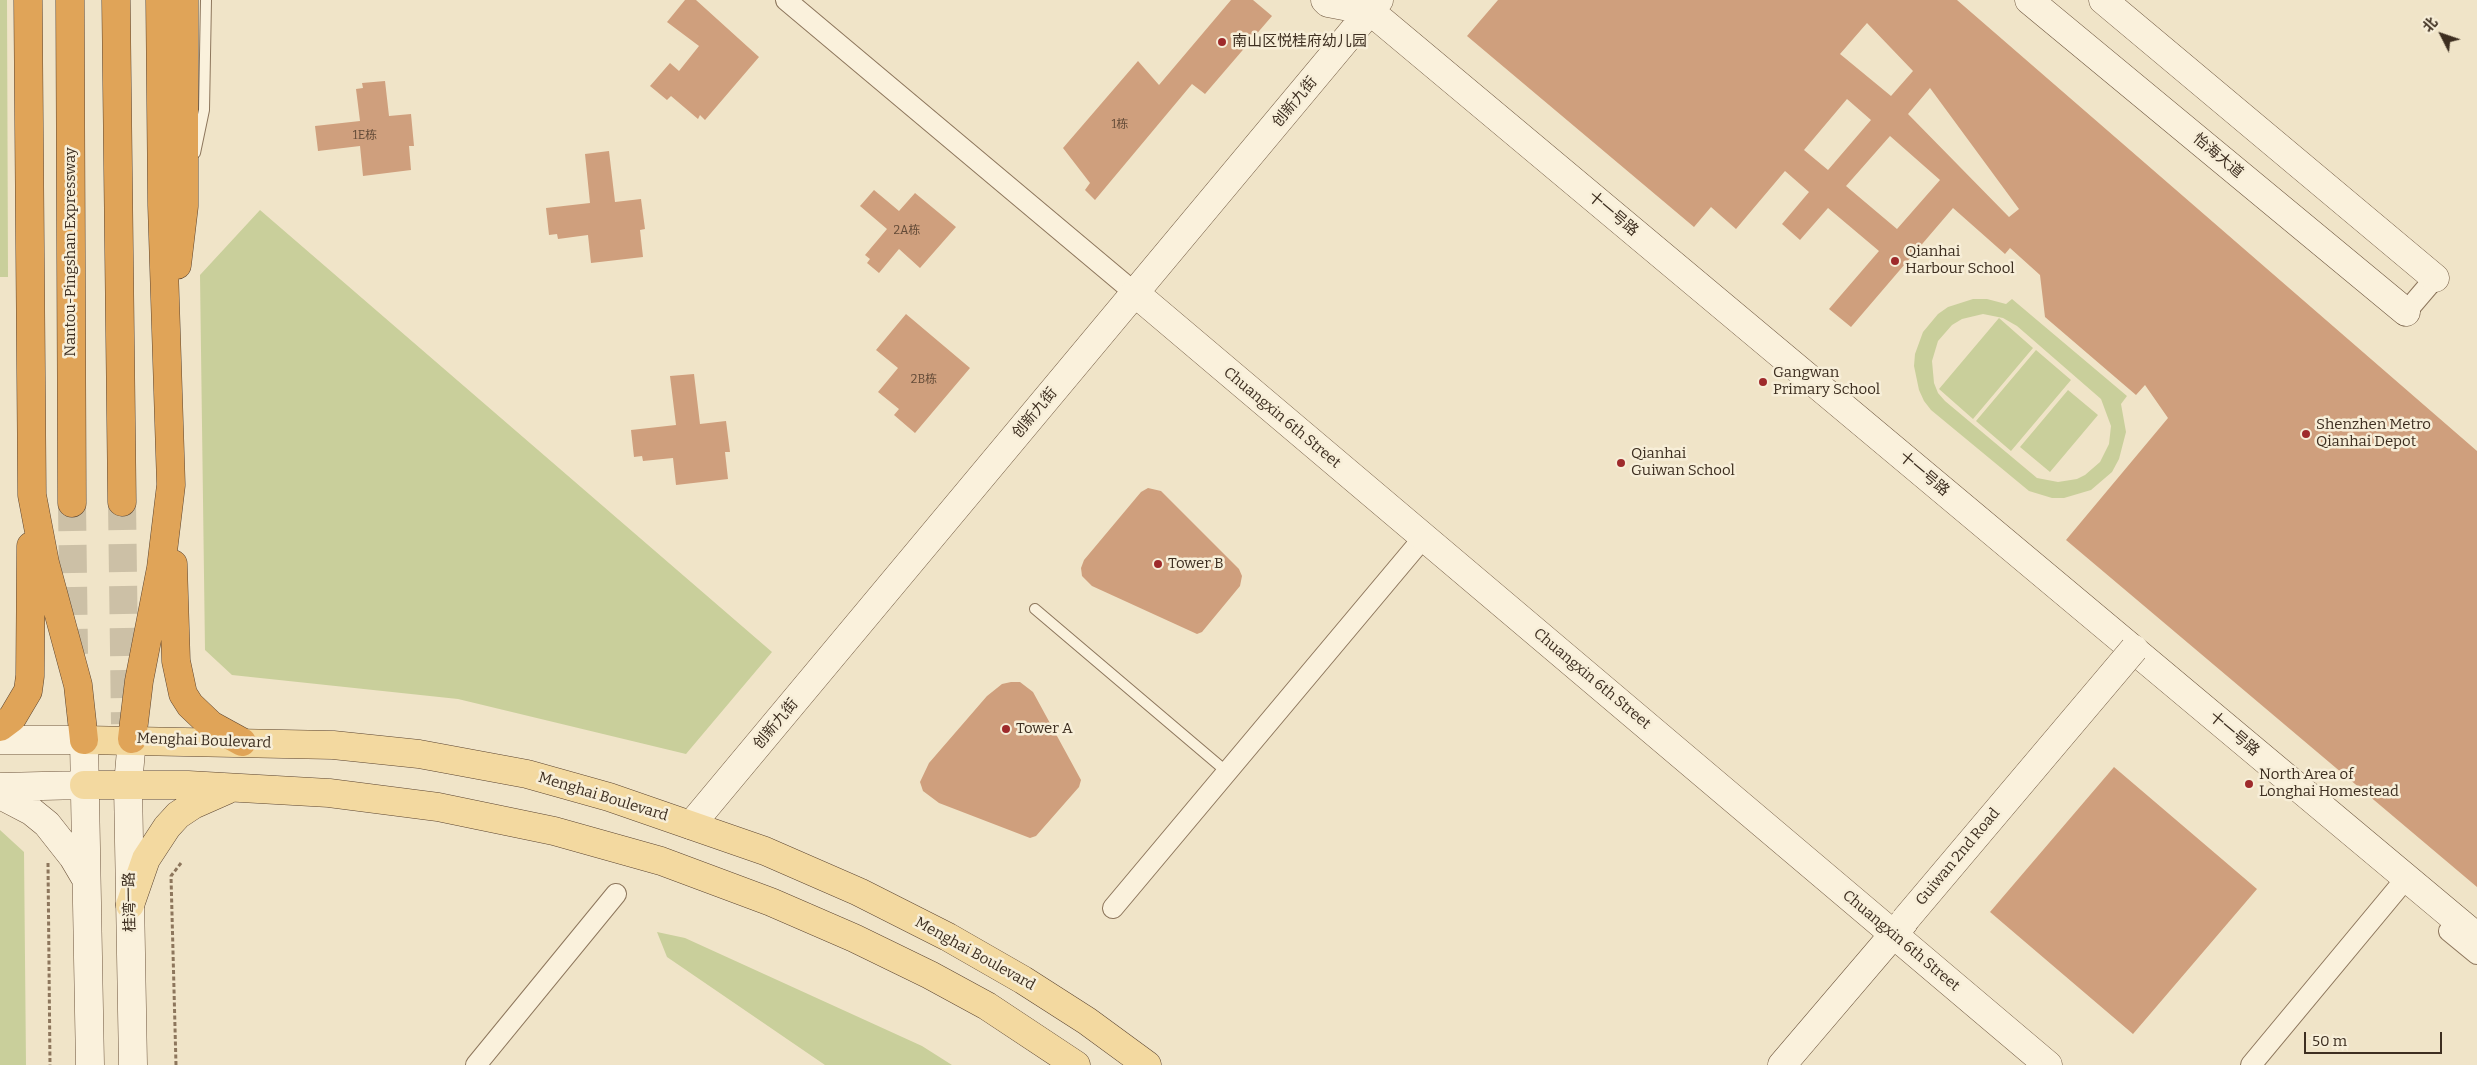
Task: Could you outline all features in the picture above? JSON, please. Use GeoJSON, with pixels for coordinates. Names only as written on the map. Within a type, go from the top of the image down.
{"type":"FeatureCollection","features":[{"type":"Feature","properties":{"kind":"highway"},"geometry":{"type":"LineString","coordinates":[[0,727],[12,718],[21,707],[28,691],[30,676],[32,494],[28,0]]}},
{"type":"Feature","properties":{"kind":"highway","name":"Nantou-Pingshan Expressway"},"geometry":{"type":"LineString","coordinates":[[70,0],[72,503]]}},
{"type":"Feature","properties":{"kind":"highway"},"geometry":{"type":"LineString","coordinates":[[160,0],[160,112],[176,661],[183,694],[198,713],[211,724],[242,742]]}},
{"type":"Feature","properties":{"kind":"highway"},"geometry":{"type":"LineString","coordinates":[[166,358],[184,206],[184,0]]}},
{"type":"Feature","properties":{"kind":"highway"},"geometry":{"type":"LineString","coordinates":[[117,5],[122,502]]}},
{"type":"Feature","properties":{"kind":"highway"},"geometry":{"type":"LineString","coordinates":[[132,739],[139,681],[161,568],[171,485]]}},
{"type":"Feature","properties":{"kind":"highway"},"geometry":{"type":"LineString","coordinates":[[32,494],[45,562],[78,685],[84,740]]}},
{"type":"Feature","properties":{"kind":"main road","name":"Menghai Boulevard"},"geometry":{"type":"LineString","coordinates":[[84,740],[132,739],[332,745],[410,753],[527,774],[609,797],[765,851],[851,888],[948,937],[1047,995],[1146,1065]]}},
{"type":"Feature","properties":{"kind":"main road"},"geometry":{"type":"LineString","coordinates":[[84,785],[236,787],[329,794],[438,807],[554,831],[661,861],[771,902],[854,938],[930,975],[987,1006],[1076,1065]]}},
{"type":"Feature","properties":{"kind":"main road"},"geometry":{"type":"LineString","coordinates":[[130,905],[146,859],[167,827],[193,805],[236,787]]}},
{"type":"Feature","properties":{"kind":"street"},"geometry":{"type":"LineString","coordinates":[[786,0],[1135,293]]}},
{"type":"Feature","properties":{"kind":"street","name":"十一号路"},"geometry":{"type":"LineString","coordinates":[[1324,0],[1328,3],[1372,4],[1434,65],[2477,937]]}},
{"type":"Feature","properties":{"kind":"street","name":"怡海大道"},"geometry":{"type":"LineString","coordinates":[[2029,0],[2406,312]]}},
{"type":"Feature","properties":{"kind":"street"},"geometry":{"type":"LineString","coordinates":[[2103,0],[2435,278],[2406,312]]}},
{"type":"Feature","properties":{"kind":"street","name":"创新九街"},"geometry":{"type":"LineString","coordinates":[[691,825],[1135,293],[1372,4]]}},
{"type":"Feature","properties":{"kind":"street"},"geometry":{"type":"LineString","coordinates":[[1552,180],[2477,954]]}},
{"type":"Feature","properties":{"kind":"street","name":"Chuangxin 6th Street"},"geometry":{"type":"LineString","coordinates":[[1135,293],[1424,537],[1899,927],[2048,1065]]}},
{"type":"Feature","properties":{"kind":"street"},"geometry":{"type":"LineString","coordinates":[[1113,908],[1424,537]]}},
{"type":"Feature","properties":{"kind":"street","name":"Guiwan 2nd Road"},"geometry":{"type":"LineString","coordinates":[[1782,1065],[2134,650]]}},
{"type":"Feature","properties":{"kind":"street","name":"桂湾一路"},"geometry":{"type":"LineString","coordinates":[[132,739],[128,785],[133,1065]]}},
{"type":"Feature","properties":{"kind":"street","name":"Menghai Boulevard"},"geometry":{"type":"LineString","coordinates":[[0,740],[84,740]]}},
{"type":"Feature","properties":{"kind":"street"},"geometry":{"type":"LineString","coordinates":[[84,740],[90,1065]]}},
{"type":"Feature","properties":{"kind":"street"},"geometry":{"type":"LineString","coordinates":[[0,787],[84,785]]}},
{"type":"Feature","properties":{"kind":"street"},"geometry":{"type":"LineString","coordinates":[[0,795],[31,810],[48,824],[74,857],[86,879]]}},
{"type":"Feature","properties":{"kind":"street"},"geometry":{"type":"LineString","coordinates":[[2251,1065],[2398,888]]}},
{"type":"Feature","properties":{"kind":"street"},"geometry":{"type":"LineString","coordinates":[[476,1065],[616,894]]}},
{"type":"Feature","properties":{"kind":"lane"},"geometry":{"type":"LineString","coordinates":[[184,206],[204,110],[206,0]]}},
{"type":"Feature","properties":{"kind":"lane"},"geometry":{"type":"LineString","coordinates":[[1035,609],[1227,772]]}},
{"type":"Feature","properties":{"kind":"path"},"geometry":{"type":"LineString","coordinates":[[48,862],[50,1065]]}},
{"type":"Feature","properties":{"kind":"path"},"geometry":{"type":"LineString","coordinates":[[176,1065],[171,876],[181,863]]}},
{"type":"Feature","properties":{"kind":"green space"},"geometry":{"type":"Polygon","coordinates":[[[0,0],[7,0],[8,277],[0,277],[0,0]]]}},
{"type":"Feature","properties":{"kind":"green space"},"geometry":{"type":"Polygon","coordinates":[[[260,210],[772,652],[686,754],[458,699],[232,675],[205,650],[200,275],[260,210]]]}},
{"type":"Feature","properties":{"kind":"green space"},"geometry":{"type":"Polygon","coordinates":[[[1973,299],[1987,299],[2006,304],[2012,299],[2127,396],[2121,404],[2126,432],[2119,459],[2112,472],[2091,490],[2064,498],[2052,498],[2029,491],[1931,410],[1919,390],[1914,366],[1915,354],[1923,332],[1938,314],[1948,307],[1973,299]],[[1983,314],[1962,319],[1952,325],[1938,341],[1932,361],[1934,383],[1938,393],[1945,401],[2037,478],[2058,482],[2077,479],[2085,475],[2100,462],[2109,444],[2111,426],[2101,399],[2017,326],[2003,318],[1983,314]]]}},
{"type":"Feature","properties":{"kind":"green space"},"geometry":{"type":"Polygon","coordinates":[[[1999,318],[2033,348],[1973,419],[1939,389],[1999,318]]]}},
{"type":"Feature","properties":{"kind":"green space"},"geometry":{"type":"Polygon","coordinates":[[[2036,350],[2071,380],[2011,451],[1976,421],[2036,350]]]}},
{"type":"Feature","properties":{"kind":"green space"},"geometry":{"type":"Polygon","coordinates":[[[2068,390],[2098,415],[2050,472],[2020,447],[2068,390]]]}},
{"type":"Feature","properties":{"kind":"green space"},"geometry":{"type":"Polygon","coordinates":[[[0,830],[24,852],[26,1065],[0,1065],[0,830]]]}},
{"type":"Feature","properties":{"kind":"green space"},"geometry":{"type":"Polygon","coordinates":[[[657,932],[685,938],[922,1046],[952,1065],[825,1065],[667,957],[657,932]]]}},
{"type":"Feature","properties":{"kind":"building"},"geometry":{"type":"Polygon","coordinates":[[[685,0],[696,0],[759,57],[705,120],[700,115],[698,119],[671,96],[667,100],[650,86],[670,63],[679,71],[699,46],[667,22],[685,0]]]}},
{"type":"Feature","properties":{"kind":"building"},"geometry":{"type":"Polygon","coordinates":[[[1231,0],[1253,0],[1272,16],[1205,94],[1192,84],[1095,200],[1085,190],[1090,183],[1063,148],[1138,61],[1159,85],[1231,0]]]}},
{"type":"Feature","properties":{"kind":"building","name":"Shenzhen Metro Qianhai Depot"},"geometry":{"type":"Polygon","coordinates":[[[1498,0],[1957,0],[2477,451],[2477,887],[2066,540],[2168,418],[2145,385],[2136,395],[2045,317],[2040,275],[2010,248],[2005,254],[1953,208],[1851,327],[1829,309],[1879,251],[1828,208],[1800,240],[1782,224],[1809,192],[1785,171],[1736,229],[1711,207],[1694,227],[1467,36],[1498,0]],[[1867,23],[1840,54],[1891,96],[1913,71],[1867,23]],[[1930,88],[1908,114],[2009,217],[2019,209],[1930,88]],[[1847,99],[1804,150],[1828,170],[1871,120],[1847,99]],[[1890,136],[1846,186],[1897,229],[1940,180],[1890,136]]]}},
{"type":"Feature","properties":{"kind":"building"},"geometry":{"type":"Polygon","coordinates":[[[385,81],[389,116],[411,114],[414,146],[409,146],[411,170],[363,176],[360,146],[318,151],[315,126],[360,121],[356,89],[363,88],[362,83],[385,81]]]}},
{"type":"Feature","properties":{"kind":"building"},"geometry":{"type":"Polygon","coordinates":[[[609,151],[615,202],[641,199],[645,229],[640,230],[643,257],[591,263],[588,235],[558,239],[557,234],[549,235],[546,208],[590,203],[585,154],[609,151]]]}},
{"type":"Feature","properties":{"kind":"building"},"geometry":{"type":"Polygon","coordinates":[[[874,190],[899,211],[915,193],[956,227],[920,268],[899,249],[879,273],[867,263],[870,259],[865,255],[887,229],[860,206],[874,190]]]}},
{"type":"Feature","properties":{"kind":"building"},"geometry":{"type":"Polygon","coordinates":[[[906,314],[970,368],[915,433],[894,415],[899,409],[878,392],[898,368],[876,350],[906,314]]]}},
{"type":"Feature","properties":{"kind":"building"},"geometry":{"type":"Polygon","coordinates":[[[694,374],[700,424],[726,421],[730,452],[725,452],[728,479],[676,485],[673,458],[643,461],[642,456],[634,457],[631,430],[676,425],[670,376],[694,374]]]}},
{"type":"Feature","properties":{"kind":"building","name":"Tower B"},"geometry":{"type":"Polygon","coordinates":[[[1148,488],[1161,491],[1239,569],[1242,576],[1240,586],[1202,632],[1197,634],[1092,586],[1082,576],[1081,568],[1084,560],[1141,492],[1148,488]]]}},
{"type":"Feature","properties":{"kind":"building","name":"Tower A"},"geometry":{"type":"Polygon","coordinates":[[[1020,682],[1033,692],[1081,780],[1079,787],[1036,836],[1030,838],[939,803],[923,791],[920,782],[929,763],[987,696],[1002,684],[1020,682]]]}},
{"type":"Feature","properties":{"kind":"building"},"geometry":{"type":"Polygon","coordinates":[[[2114,767],[2257,889],[2133,1034],[1990,912],[2114,767]]]}},
{"type":"Feature","properties":{"kind":"tunnel"},"geometry":{"type":"LineString","coordinates":[[122,502],[125,724]]}},
{"type":"Feature","properties":{"kind":"tunnel"},"geometry":{"type":"LineString","coordinates":[[72,503],[74,654]]}},
{"type":"Feature","properties":{"kind":"place","name":"南山区悦桂府幼儿园"},"geometry":{"type":"Point","coordinates":[1222,42]}},
{"type":"Feature","properties":{"kind":"place","name":"Qianhai Harbour School"},"geometry":{"type":"Point","coordinates":[1895,261]}},
{"type":"Feature","properties":{"kind":"place","name":"Gangwan Primary School"},"geometry":{"type":"Point","coordinates":[1763,382]}},
{"type":"Feature","properties":{"kind":"place","name":"Shenzhen Metro Qianhai Depot"},"geometry":{"type":"Point","coordinates":[2306,434]}},
{"type":"Feature","properties":{"kind":"place","name":"Qianhai Guiwan School"},"geometry":{"type":"Point","coordinates":[1621,463]}},
{"type":"Feature","properties":{"kind":"place","name":"Tower B"},"geometry":{"type":"Point","coordinates":[1158,564]}},
{"type":"Feature","properties":{"kind":"place","name":"Tower A"},"geometry":{"type":"Point","coordinates":[1006,729]}},
{"type":"Feature","properties":{"kind":"place","name":"North Area of Longhai Homestead"},"geometry":{"type":"Point","coordinates":[2249,784]}}]}
